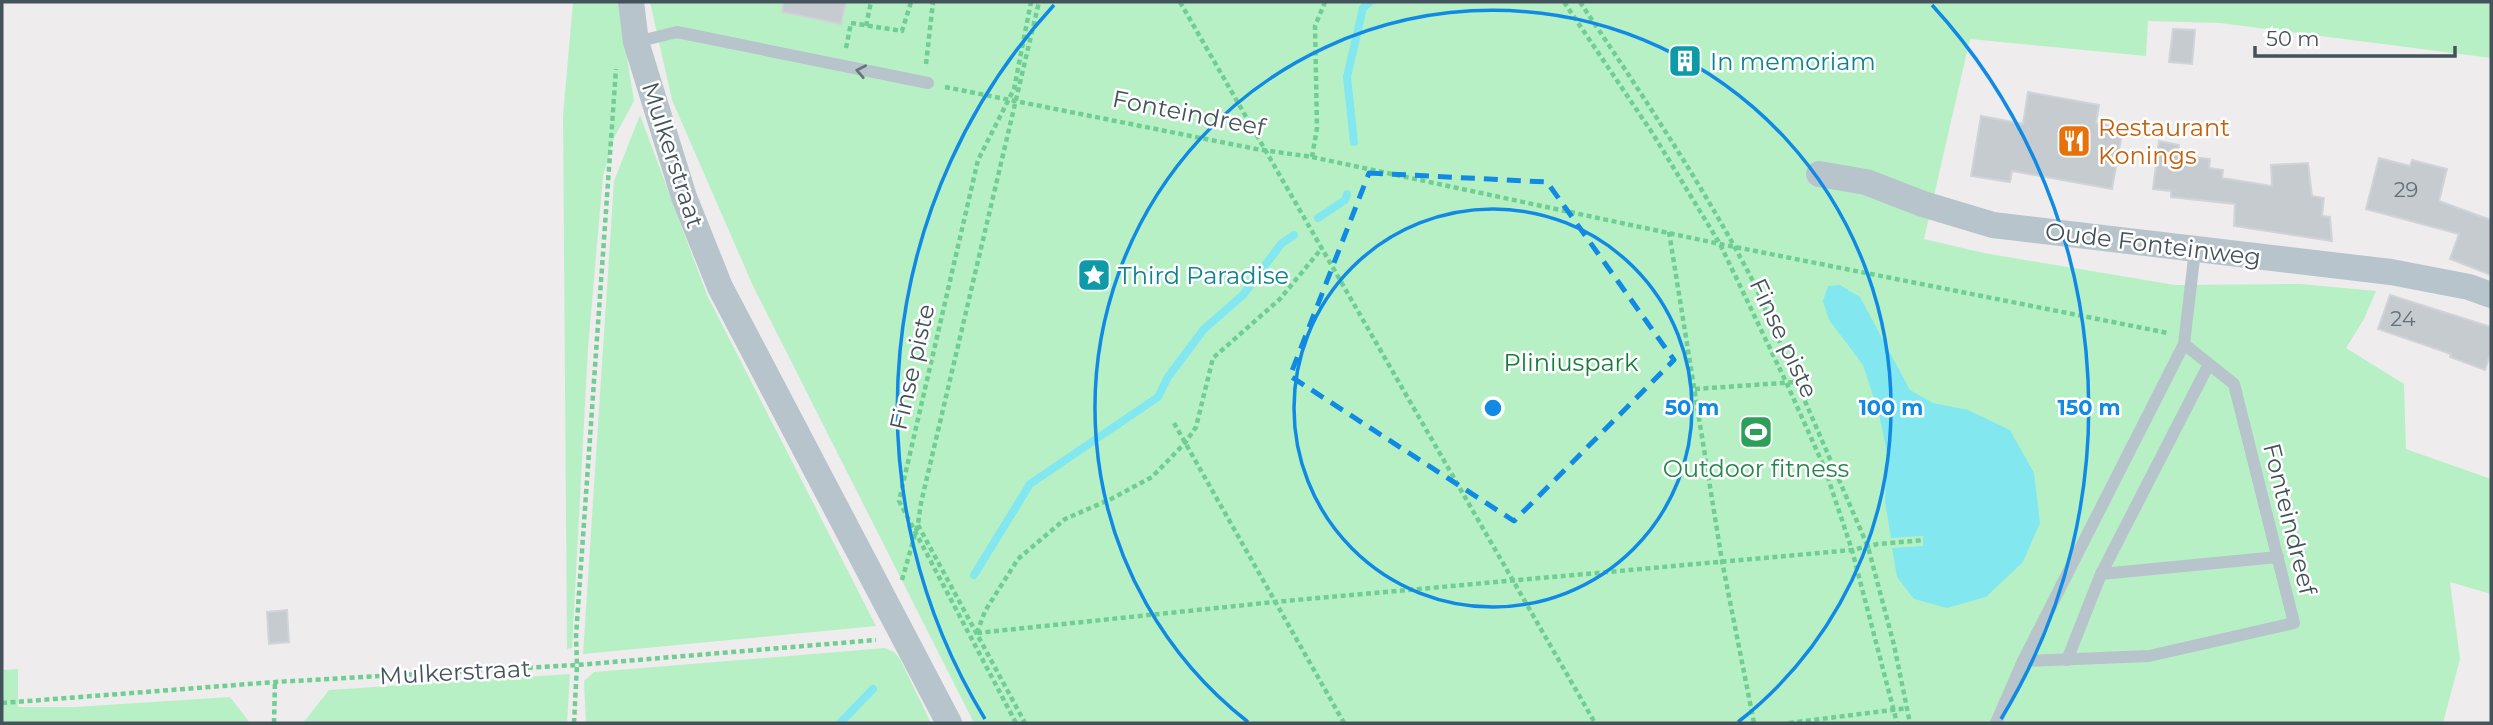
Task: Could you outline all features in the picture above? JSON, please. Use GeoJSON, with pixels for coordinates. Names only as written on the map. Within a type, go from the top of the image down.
{"type":"FeatureCollection","features":[{"type":"Feature","properties":{"kind":"street","name":"Mulkerstraat"},"geometry":{"type":"LineString","coordinates":[[631,2],[636,42],[684,197],[720,287],[949,723]]}},
{"type":"Feature","properties":{"kind":"street","name":"Oude Fonteinweg"},"geometry":{"type":"LineString","coordinates":[[1819,174],[1866,182],[1923,204],[1993,225],[2391,272],[2491,295]]}},
{"type":"Feature","properties":{"kind":"lane"},"geometry":{"type":"LineString","coordinates":[[636,42],[677,32],[926,83]]}},
{"type":"Feature","properties":{"kind":"lane"},"geometry":{"type":"LineString","coordinates":[[1996,723],[2023,661],[2185,340],[2194,250]]}},
{"type":"Feature","properties":{"kind":"lane","name":"Fonteindreef"},"geometry":{"type":"LineString","coordinates":[[2023,661],[2149,656],[2294,623],[2234,384],[2185,340]]}},
{"type":"Feature","properties":{"kind":"lane"},"geometry":{"type":"LineString","coordinates":[[2067,660],[2101,574],[2209,364]]}},
{"type":"Feature","properties":{"kind":"lane"},"geometry":{"type":"LineString","coordinates":[[2101,574],[2278,558]]}},
{"type":"Feature","properties":{"kind":"path"},"geometry":{"type":"LineString","coordinates":[[866,26],[871,2]]}},
{"type":"Feature","properties":{"kind":"path"},"geometry":{"type":"LineString","coordinates":[[847,40],[851,23],[902,32],[911,2]]}},
{"type":"Feature","properties":{"kind":"path"},"geometry":{"type":"LineString","coordinates":[[926,83],[933,2]]}},
{"type":"Feature","properties":{"kind":"path","name":"Finse piste"},"geometry":{"type":"LineString","coordinates":[[1016,723],[899,501],[978,160],[1014,89],[1031,2]]}},
{"type":"Feature","properties":{"kind":"path"},"geometry":{"type":"LineString","coordinates":[[899,626],[924,489],[1040,2]]}},
{"type":"Feature","properties":{"kind":"path"},"geometry":{"type":"LineString","coordinates":[[1180,2],[1595,723]]}},
{"type":"Feature","properties":{"kind":"path"},"geometry":{"type":"LineString","coordinates":[[1312,157],[1317,128],[1315,26],[1325,2]]}},
{"type":"Feature","properties":{"kind":"path","name":"Finse piste"},"geometry":{"type":"LineString","coordinates":[[1564,2],[1653,134],[1720,244],[1787,384],[1825,469],[1852,550],[1897,723]]}},
{"type":"Feature","properties":{"kind":"path"},"geometry":{"type":"LineString","coordinates":[[1580,2],[1625,68],[1734,245],[1754,283],[1868,547],[1894,645],[1910,723]]}},
{"type":"Feature","properties":{"kind":"path"},"geometry":{"type":"LineString","coordinates":[[574,723],[576,636],[617,57],[636,42]]}},
{"type":"Feature","properties":{"kind":"path","name":"Fonteindreef"},"geometry":{"type":"LineString","coordinates":[[926,83],[1264,150],[1312,157],[2185,340]]}},
{"type":"Feature","properties":{"kind":"path"},"geometry":{"type":"LineString","coordinates":[[1669,232],[1722,561],[1754,723]]}},
{"type":"Feature","properties":{"kind":"path"},"geometry":{"type":"LineString","coordinates":[[977,633],[985,611],[1018,559],[1065,520],[1152,477],[1185,443],[1196,427],[1213,358],[1280,299],[1322,248]]}},
{"type":"Feature","properties":{"kind":"path"},"geometry":{"type":"LineString","coordinates":[[1695,389],[1797,382]]}},
{"type":"Feature","properties":{"kind":"path"},"geometry":{"type":"LineString","coordinates":[[1174,423],[1273,602],[1344,723]]}},
{"type":"Feature","properties":{"kind":"path"},"geometry":{"type":"LineString","coordinates":[[918,524],[1025,723]]}},
{"type":"Feature","properties":{"kind":"path"},"geometry":{"type":"LineString","coordinates":[[977,633],[1512,579],[1852,550],[1878,544],[1923,540]]}},
{"type":"Feature","properties":{"kind":"path","name":"Mulkerstraat"},"geometry":{"type":"LineString","coordinates":[[3,703],[275,682],[577,665],[899,626]]}},
{"type":"Feature","properties":{"kind":"path"},"geometry":{"type":"LineString","coordinates":[[274,723],[275,682]]}},
{"type":"Feature","properties":{"kind":"path"},"geometry":{"type":"LineString","coordinates":[[1789,723],[1908,708]]}},
{"type":"Feature","properties":{"kind":"highlighted area"},"geometry":{"type":"Polygon","coordinates":[[[1369,173],[1547,182],[1674,360],[1514,521],[1290,376],[1369,173]]]}},
{"type":"Feature","properties":{"kind":"green space"},"geometry":{"type":"Polygon","coordinates":[[[573,2],[618,2],[634,101],[614,138],[603,176],[588,348],[572,648],[567,649],[563,116],[573,2]]]}},
{"type":"Feature","properties":{"kind":"green space","name":"Pliniuspark"},"geometry":{"type":"Polygon","coordinates":[[[650,2],[2491,2],[2491,58],[2220,23],[2148,21],[2146,56],[1970,39],[1924,239],[1984,253],[2175,285],[2301,284],[2376,291],[2364,319],[2346,348],[2404,384],[2406,449],[2491,479],[2491,594],[2450,582],[2460,659],[2443,723],[974,723],[753,286],[672,100],[650,2]]]}},
{"type":"Feature","properties":{"kind":"green space"},"geometry":{"type":"Polygon","coordinates":[[[640,115],[707,295],[876,626],[583,654],[614,181],[640,115]]]}},
{"type":"Feature","properties":{"kind":"green space"},"geometry":{"type":"Polygon","coordinates":[[[885,648],[900,659],[931,723],[586,723],[584,681],[594,672],[885,648]]]}},
{"type":"Feature","properties":{"kind":"green space"},"geometry":{"type":"Polygon","coordinates":[[[18,669],[18,707],[75,707],[230,697],[250,723],[2,723],[2,670],[18,669]]]}},
{"type":"Feature","properties":{"kind":"green space"},"geometry":{"type":"Polygon","coordinates":[[[570,674],[567,723],[303,723],[329,690],[570,674]]]}},
{"type":"Feature","properties":{"kind":"water"},"geometry":{"type":"Polygon","coordinates":[[[1840,285],[1860,297],[1910,390],[1933,403],[1968,410],[2010,430],[2034,473],[2040,523],[2023,562],[1986,597],[1947,608],[1914,599],[1897,577],[1892,548],[1923,546],[1923,536],[1891,538],[1885,502],[1887,453],[1879,414],[1863,365],[1829,320],[1823,301],[1828,286],[1840,285]]]}},
{"type":"Feature","properties":{"kind":"building"},"geometry":{"type":"Polygon","coordinates":[[[783,2],[846,2],[841,24],[782,12],[783,2]]]}},
{"type":"Feature","properties":{"kind":"building"},"geometry":{"type":"Polygon","coordinates":[[[2173,29],[2195,30],[2192,64],[2169,62],[2173,29]]]}},
{"type":"Feature","properties":{"kind":"building","name":"Restaurant Konings"},"geometry":{"type":"Polygon","coordinates":[[[2028,92],[2099,105],[2096,123],[2123,128],[2112,189],[2012,171],[2010,182],[1971,176],[1981,116],[2023,124],[2028,92]]]}},
{"type":"Feature","properties":{"kind":"building"},"geometry":{"type":"Polygon","coordinates":[[[2159,141],[2179,145],[2177,155],[2210,159],[2209,168],[2223,170],[2222,178],[2272,186],[2271,165],[2308,163],[2312,196],[2324,198],[2322,216],[2330,217],[2332,241],[2234,226],[2235,204],[2171,197],[2171,191],[2153,189],[2159,141]]]}},
{"type":"Feature","properties":{"kind":"building"},"geometry":{"type":"Polygon","coordinates":[[[2379,158],[2410,166],[2412,160],[2447,169],[2439,201],[2491,220],[2491,275],[2450,259],[2459,234],[2366,209],[2379,158]]]}},
{"type":"Feature","properties":{"kind":"building"},"geometry":{"type":"Polygon","coordinates":[[[2390,295],[2491,327],[2491,351],[2485,370],[2450,357],[2451,354],[2378,329],[2390,295]]]}},
{"type":"Feature","properties":{"kind":"building"},"geometry":{"type":"Polygon","coordinates":[[[287,610],[289,642],[269,644],[267,612],[287,610]]]}},
{"type":"Feature","properties":{"kind":"waterway"},"geometry":{"type":"LineString","coordinates":[[1354,142],[1347,77],[1363,8],[1370,2]]}},
{"type":"Feature","properties":{"kind":"waterway"},"geometry":{"type":"LineString","coordinates":[[1318,218],[1345,200],[1347,194]]}},
{"type":"Feature","properties":{"kind":"waterway"},"geometry":{"type":"LineString","coordinates":[[974,575],[1030,484],[1158,397],[1168,377],[1204,329],[1243,295],[1281,244],[1294,235]]}},
{"type":"Feature","properties":{"kind":"waterway"},"geometry":{"type":"LineString","coordinates":[[840,723],[873,689]]}},
{"type":"Feature","properties":{"kind":"place","name":"In memoriam"},"geometry":{"type":"Point","coordinates":[1685,61]}},
{"type":"Feature","properties":{"kind":"place","name":"Restaurant Konings"},"geometry":{"type":"Point","coordinates":[2074,141]}},
{"type":"Feature","properties":{"kind":"place","name":"Third Paradise"},"geometry":{"type":"Point","coordinates":[1094,275]}},
{"type":"Feature","properties":{"kind":"place","name":"Outdoor fitness"},"geometry":{"type":"Point","coordinates":[1756,432]}}]}
